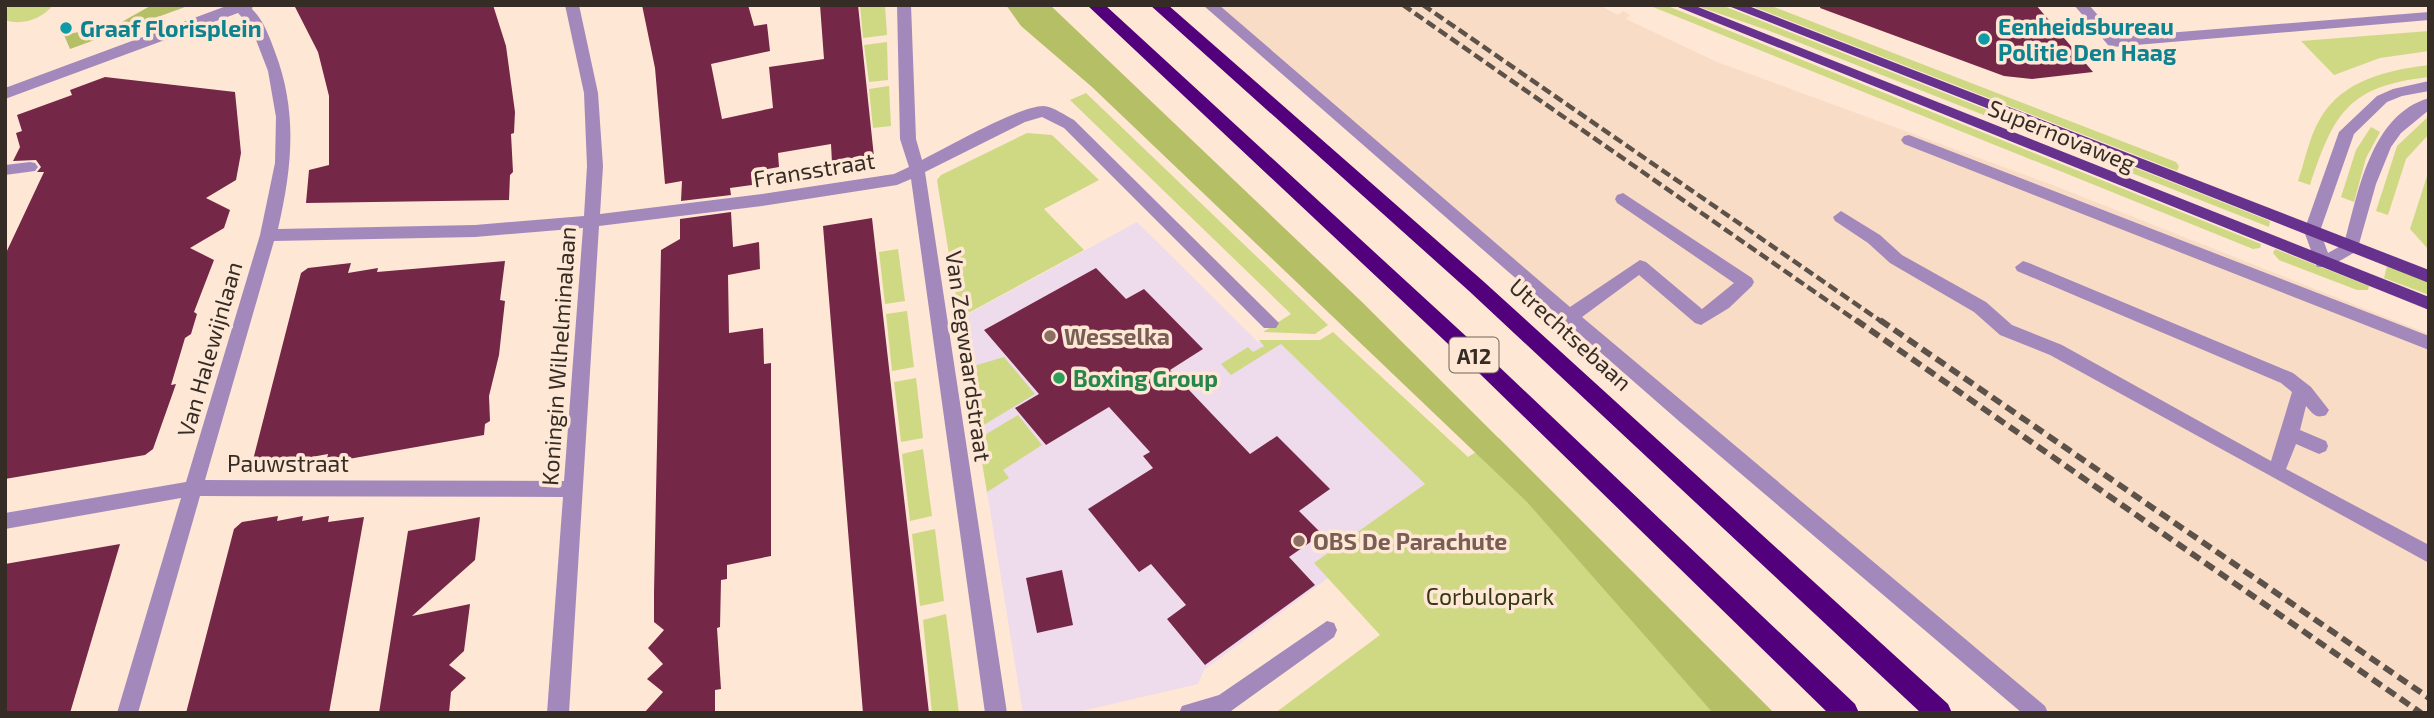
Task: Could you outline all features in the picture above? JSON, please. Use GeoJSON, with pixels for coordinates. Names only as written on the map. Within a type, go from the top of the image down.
{"type":"FeatureCollection","features":[{"type":"Feature","properties":{"kind":"highway","name":"A12"},"geometry":{"type":"LineString","coordinates":[[1095,5],[1485,366],[1846,713]]}},
{"type":"Feature","properties":{"kind":"highway","name":"Utrechtsebaan"},"geometry":{"type":"LineString","coordinates":[[1158,5],[1486,295],[1939,713]]}},
{"type":"Feature","properties":{"kind":"main road","name":"Supernovaweg"},"geometry":{"type":"LineString","coordinates":[[1680,5],[2429,304]]}},
{"type":"Feature","properties":{"kind":"main road","name":"Supernovaweg"},"geometry":{"type":"LineString","coordinates":[[1733,5],[2429,277]]}},
{"type":"Feature","properties":{"kind":"street","name":"Koningin Wilhelminalaan"},"geometry":{"type":"LineString","coordinates":[[558,713],[595,166],[591,93],[572,5]]}},
{"type":"Feature","properties":{"kind":"street","name":"Van Zegwaardstraat"},"geometry":{"type":"LineString","coordinates":[[904,5],[908,139],[917,169],[996,713]]}},
{"type":"Feature","properties":{"kind":"street"},"geometry":{"type":"LineString","coordinates":[[1210,5],[1570,316],[2038,713]]}},
{"type":"Feature","properties":{"kind":"street"},"geometry":{"type":"LineString","coordinates":[[2081,5],[2113,42],[2429,16]]}},
{"type":"Feature","properties":{"kind":"street"},"geometry":{"type":"LineString","coordinates":[[5,94],[242,6]]}},
{"type":"Feature","properties":{"kind":"street","name":"Van Halewijnlaan"},"geometry":{"type":"LineString","coordinates":[[127,713],[268,235],[283,170],[286,138],[282,93],[274,65],[253,16],[242,6]]}},
{"type":"Feature","properties":{"kind":"street"},"geometry":{"type":"LineString","coordinates":[[2429,86],[2398,92],[2382,99],[2351,127],[2338,153],[2312,231],[2323,262],[2351,247],[2377,155],[2401,120],[2429,103]]}},
{"type":"Feature","properties":{"kind":"street","name":"Fransstraat"},"geometry":{"type":"LineString","coordinates":[[268,235],[475,232],[593,221],[762,200],[897,179],[1020,118],[1043,111],[1069,124],[1270,323]]}},
{"type":"Feature","properties":{"kind":"street"},"geometry":{"type":"LineString","coordinates":[[1909,140],[2097,221],[2429,343]]}},
{"type":"Feature","properties":{"kind":"street"},"geometry":{"type":"LineString","coordinates":[[5,170],[30,167]]}},
{"type":"Feature","properties":{"kind":"street"},"geometry":{"type":"LineString","coordinates":[[1570,316],[1640,266],[1701,318],[1726,302],[1746,282],[1622,198]]}},
{"type":"Feature","properties":{"kind":"street"},"geometry":{"type":"LineString","coordinates":[[1841,217],[1874,239],[1891,256],[1980,307],[2006,330],[2056,350],[2429,555]]}},
{"type":"Feature","properties":{"kind":"street"},"geometry":{"type":"LineString","coordinates":[[2023,267],[2287,378],[2320,410]]}},
{"type":"Feature","properties":{"kind":"street"},"geometry":{"type":"LineString","coordinates":[[2274,471],[2290,434],[2301,389]]}},
{"type":"Feature","properties":{"kind":"street"},"geometry":{"type":"LineString","coordinates":[[2290,434],[2319,446]]}},
{"type":"Feature","properties":{"kind":"street","name":"Pauwstraat"},"geometry":{"type":"LineString","coordinates":[[5,521],[195,488],[573,489]]}},
{"type":"Feature","properties":{"kind":"street"},"geometry":{"type":"LineString","coordinates":[[1189,713],[1224,704],[1327,629]]}},
{"type":"Feature","properties":{"kind":"shaded area"},"geometry":{"type":"Polygon","coordinates":[[[1202,5],[1599,5],[1618,15],[1623,11],[1630,15],[1626,19],[1717,62],[2050,184],[2429,334],[2429,713],[2029,713],[1202,5]]]}},
{"type":"Feature","properties":{"kind":"shaded area"},"geometry":{"type":"Polygon","coordinates":[[[1137,222],[1258,342],[1281,343],[1425,484],[1315,563],[1328,578],[1204,670],[1198,684],[1073,713],[1023,713],[959,319],[1137,222]]]}},
{"type":"Feature","properties":{"kind":"green space"},"geometry":{"type":"Polygon","coordinates":[[[8,5],[53,5],[25,22],[11,22],[5,20],[8,5]]]}},
{"type":"Feature","properties":{"kind":"green space"},"geometry":{"type":"Polygon","coordinates":[[[152,5],[185,7],[70,49],[64,35],[118,24],[152,5]]]}},
{"type":"Feature","properties":{"kind":"green space"},"geometry":{"type":"Polygon","coordinates":[[[860,5],[885,5],[887,35],[863,38],[860,5]]]}},
{"type":"Feature","properties":{"kind":"green space"},"geometry":{"type":"Polygon","coordinates":[[[1006,5],[1050,5],[1362,302],[1774,713],[1713,713],[1527,502],[1092,87],[1021,26],[1006,5]]]}},
{"type":"Feature","properties":{"kind":"green space"},"geometry":{"type":"Polygon","coordinates":[[[1648,5],[1665,5],[2261,244],[2260,248],[2253,249],[1648,5]]]}},
{"type":"Feature","properties":{"kind":"green space"},"geometry":{"type":"Polygon","coordinates":[[[1694,5],[1721,5],[2270,221],[2269,227],[1767,30],[1694,5]]]}},
{"type":"Feature","properties":{"kind":"green space"},"geometry":{"type":"Polygon","coordinates":[[[1749,5],[1769,5],[2176,162],[2179,166],[2177,171],[1749,5]]]}},
{"type":"Feature","properties":{"kind":"green space"},"geometry":{"type":"Polygon","coordinates":[[[2429,31],[2429,51],[2380,58],[2334,75],[2301,41],[2429,31]]]}},
{"type":"Feature","properties":{"kind":"green space"},"geometry":{"type":"Polygon","coordinates":[[[887,42],[888,80],[869,82],[864,45],[887,42]]]}},
{"type":"Feature","properties":{"kind":"green space"},"geometry":{"type":"Polygon","coordinates":[[[2429,65],[2429,77],[2380,88],[2362,96],[2348,107],[2327,139],[2310,185],[2298,181],[2316,126],[2329,106],[2341,95],[2367,79],[2429,65]]]}},
{"type":"Feature","properties":{"kind":"green space"},"geometry":{"type":"Polygon","coordinates":[[[889,86],[891,126],[873,128],[869,89],[889,86]]]}},
{"type":"Feature","properties":{"kind":"green space"},"geometry":{"type":"Polygon","coordinates":[[[1086,93],[1328,325],[1315,334],[1263,332],[1291,314],[1070,100],[1086,93]]]}},
{"type":"Feature","properties":{"kind":"green space"},"geometry":{"type":"Polygon","coordinates":[[[2429,116],[2429,134],[2406,159],[2388,215],[2376,211],[2397,146],[2429,116]]]}},
{"type":"Feature","properties":{"kind":"green space"},"geometry":{"type":"Polygon","coordinates":[[[2371,127],[2380,132],[2366,158],[2354,202],[2341,197],[2356,150],[2371,127]]]}},
{"type":"Feature","properties":{"kind":"green space"},"geometry":{"type":"Polygon","coordinates":[[[1027,133],[1052,135],[1099,180],[1044,209],[1084,250],[959,318],[953,278],[963,275],[961,260],[950,261],[937,180],[941,175],[1027,133]]]}},
{"type":"Feature","properties":{"kind":"green space"},"geometry":{"type":"Polygon","coordinates":[[[2429,170],[2429,250],[2410,229],[2429,170]]]}},
{"type":"Feature","properties":{"kind":"green space"},"geometry":{"type":"Polygon","coordinates":[[[898,249],[905,301],[885,304],[879,252],[898,249]]]}},
{"type":"Feature","properties":{"kind":"green space"},"geometry":{"type":"Polygon","coordinates":[[[2275,249],[2369,286],[2368,290],[2357,290],[2279,260],[2273,253],[2275,249]]]}},
{"type":"Feature","properties":{"kind":"green space"},"geometry":{"type":"Polygon","coordinates":[[[2387,266],[2429,282],[2429,295],[2384,278],[2387,266]]]}},
{"type":"Feature","properties":{"kind":"green space"},"geometry":{"type":"Polygon","coordinates":[[[907,311],[914,367],[892,371],[886,314],[907,311]]]}},
{"type":"Feature","properties":{"kind":"green space","name":"Corbulopark"},"geometry":{"type":"Polygon","coordinates":[[[1333,332],[1468,457],[1499,438],[1774,713],[1275,713],[1380,635],[1314,563],[1425,484],[1281,344],[1231,375],[1221,364],[1248,347],[1253,352],[1264,346],[1259,340],[1320,340],[1333,332]]]}},
{"type":"Feature","properties":{"kind":"green space"},"geometry":{"type":"Polygon","coordinates":[[[1004,357],[1035,394],[977,429],[967,368],[1004,357]]]}},
{"type":"Feature","properties":{"kind":"green space"},"geometry":{"type":"Polygon","coordinates":[[[916,378],[923,438],[901,442],[894,382],[916,378]]]}},
{"type":"Feature","properties":{"kind":"green space"},"geometry":{"type":"Polygon","coordinates":[[[1018,415],[1042,445],[1003,470],[1009,478],[987,492],[978,439],[1018,415]]]}},
{"type":"Feature","properties":{"kind":"green space"},"geometry":{"type":"Polygon","coordinates":[[[923,449],[932,516],[910,521],[902,454],[923,449]]]}},
{"type":"Feature","properties":{"kind":"green space"},"geometry":{"type":"Polygon","coordinates":[[[935,529],[944,601],[920,606],[912,534],[935,529]]]}},
{"type":"Feature","properties":{"kind":"green space"},"geometry":{"type":"Polygon","coordinates":[[[946,614],[959,713],[932,713],[923,620],[946,614]]]}},
{"type":"Feature","properties":{"kind":"building"},"geometry":{"type":"Polygon","coordinates":[[[294,5],[493,5],[506,46],[515,112],[514,133],[511,134],[513,172],[510,175],[509,200],[306,203],[309,170],[329,165],[329,96],[318,52],[294,5]]]}},
{"type":"Feature","properties":{"kind":"building"},"geometry":{"type":"Polygon","coordinates":[[[642,5],[748,5],[754,26],[767,24],[770,51],[711,64],[722,119],[773,108],[769,67],[824,59],[820,5],[858,5],[874,157],[832,163],[831,144],[778,153],[779,167],[751,172],[752,185],[730,188],[731,195],[681,201],[682,181],[665,184],[655,68],[642,5]]]}},
{"type":"Feature","properties":{"kind":"building","name":"Eenheidsbureau Politie Den Haag"},"geometry":{"type":"Polygon","coordinates":[[[1821,5],[2036,5],[2093,72],[2032,79],[2004,76],[1820,8],[1821,5]]]}},
{"type":"Feature","properties":{"kind":"building"},"geometry":{"type":"Polygon","coordinates":[[[105,77],[235,92],[241,153],[236,180],[206,198],[230,210],[224,228],[190,248],[214,260],[194,312],[197,314],[191,334],[185,338],[171,385],[176,384],[153,449],[145,455],[5,479],[5,255],[44,172],[37,172],[41,167],[36,160],[13,161],[20,147],[16,133],[22,131],[17,115],[72,95],[70,90],[105,77]]]}},
{"type":"Feature","properties":{"kind":"building"},"geometry":{"type":"Polygon","coordinates":[[[731,212],[733,247],[759,242],[760,269],[728,275],[729,333],[763,328],[764,364],[771,363],[771,556],[727,565],[727,579],[721,580],[720,627],[717,628],[721,689],[715,690],[715,713],[644,713],[663,692],[647,679],[663,664],[648,648],[664,630],[654,622],[661,250],[680,239],[680,219],[731,212]]]}},
{"type":"Feature","properties":{"kind":"building"},"geometry":{"type":"Polygon","coordinates":[[[872,218],[929,713],[863,713],[823,226],[872,218]]]}},
{"type":"Feature","properties":{"kind":"building"},"geometry":{"type":"Polygon","coordinates":[[[505,261],[500,300],[505,301],[499,355],[489,396],[490,421],[485,424],[484,435],[326,463],[328,454],[290,461],[253,460],[301,273],[308,268],[351,263],[348,273],[378,268],[377,272],[505,261]]]}},
{"type":"Feature","properties":{"kind":"building"},"geometry":{"type":"Polygon","coordinates":[[[1096,268],[1126,299],[1144,289],[1203,349],[1170,370],[1250,454],[1277,436],[1330,489],[1299,511],[1322,534],[1289,557],[1315,585],[1205,665],[1167,619],[1186,605],[1151,564],[1139,572],[1088,509],[1153,468],[1143,456],[1150,452],[1109,407],[1046,445],[1015,408],[1039,394],[984,330],[1096,268]]]}},
{"type":"Feature","properties":{"kind":"building"},"geometry":{"type":"Polygon","coordinates":[[[278,516],[277,521],[303,516],[302,521],[329,516],[328,522],[364,517],[329,713],[186,713],[234,529],[242,522],[278,516]]]}},
{"type":"Feature","properties":{"kind":"building"},"geometry":{"type":"Polygon","coordinates":[[[480,517],[475,560],[412,616],[470,604],[464,651],[449,665],[466,678],[451,692],[449,713],[379,713],[408,531],[480,517]]]}},
{"type":"Feature","properties":{"kind":"building"},"geometry":{"type":"Polygon","coordinates":[[[120,544],[70,713],[5,713],[5,564],[120,544]]]}},
{"type":"Feature","properties":{"kind":"building"},"geometry":{"type":"Polygon","coordinates":[[[1062,570],[1073,625],[1037,633],[1026,578],[1062,570]]]}},
{"type":"Feature","properties":{"kind":"railway"},"geometry":{"type":"LineString","coordinates":[[1403,5],[1858,322]]}},
{"type":"Feature","properties":{"kind":"railway"},"geometry":{"type":"LineString","coordinates":[[1423,5],[1882,322]]}},
{"type":"Feature","properties":{"kind":"railway"},"geometry":{"type":"LineString","coordinates":[[1856,320],[2421,713]]}},
{"type":"Feature","properties":{"kind":"railway"},"geometry":{"type":"LineString","coordinates":[[1880,320],[2429,698]]}},
{"type":"Feature","properties":{"kind":"place","name":"Graaf Florisplein"},"geometry":{"type":"Point","coordinates":[66,28]}},
{"type":"Feature","properties":{"kind":"place","name":"Eenheidsbureau Politie Den Haag"},"geometry":{"type":"Point","coordinates":[1984,39]}},
{"type":"Feature","properties":{"kind":"place","name":"Wesselka"},"geometry":{"type":"Point","coordinates":[1050,336]}},
{"type":"Feature","properties":{"kind":"place","name":"Boxing Group"},"geometry":{"type":"Point","coordinates":[1059,378]}},
{"type":"Feature","properties":{"kind":"place","name":"OBS De Parachute"},"geometry":{"type":"Point","coordinates":[1299,541]}}]}
